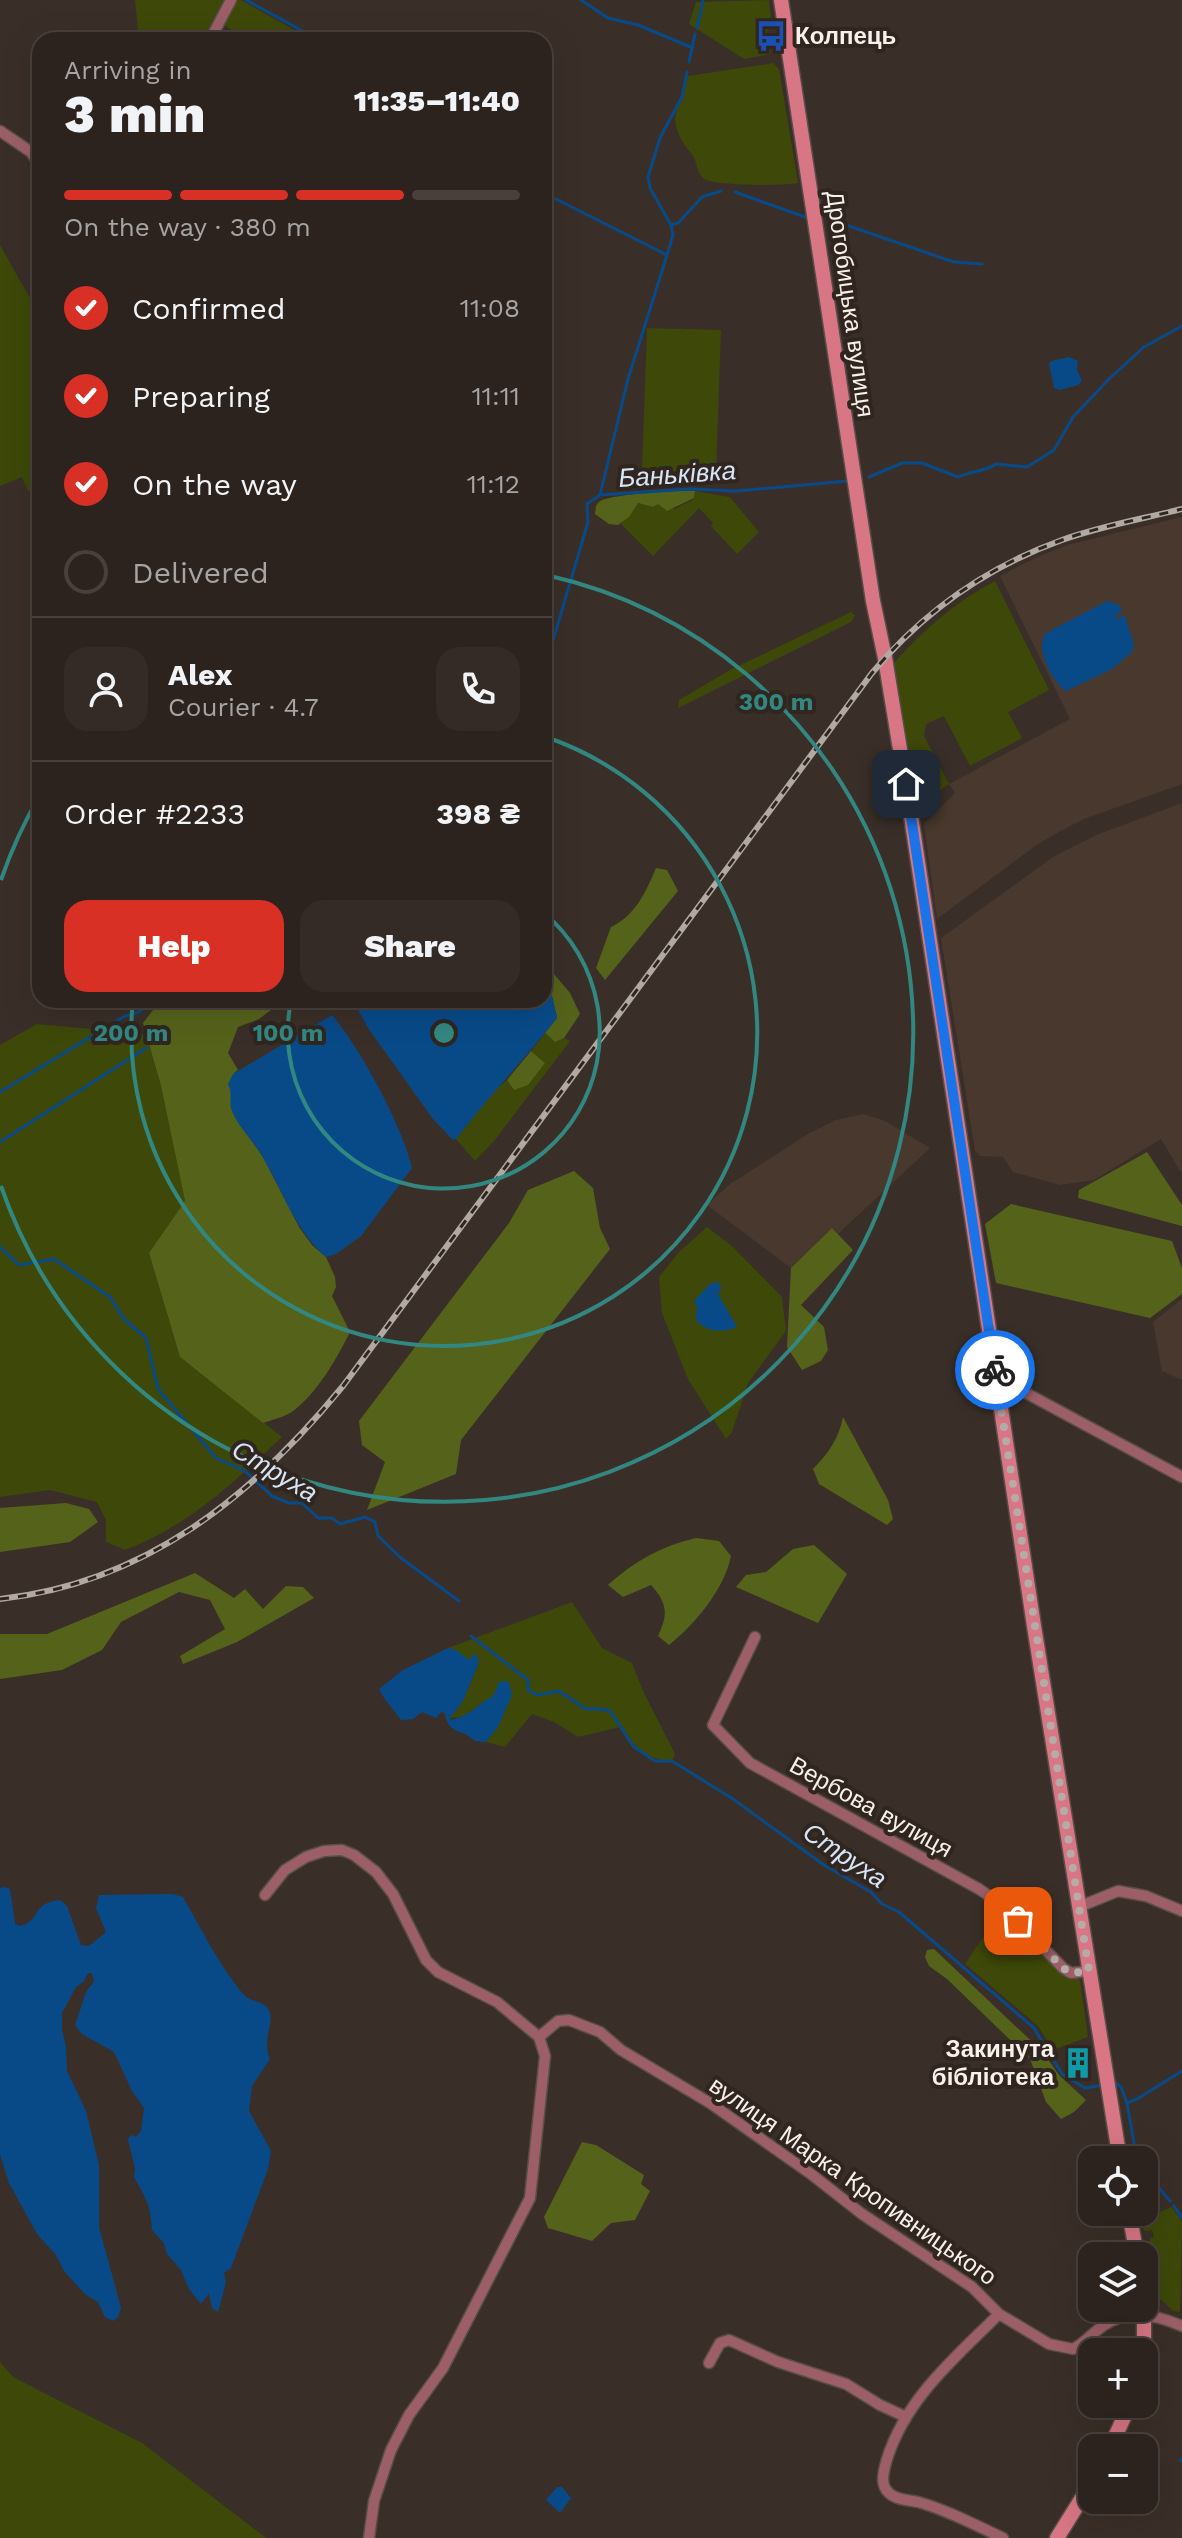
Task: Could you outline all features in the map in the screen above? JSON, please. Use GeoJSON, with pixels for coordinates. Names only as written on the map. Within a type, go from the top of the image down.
{"type":"FeatureCollection","features":[{"type":"Feature","properties":{"kind":"street"},"geometry":{"type":"LineString","coordinates":[[214,32],[231,0]]}},
{"type":"Feature","properties":{"kind":"street","name":"Дрогобицька вулиця"},"geometry":{"type":"LineString","coordinates":[[781,0],[875,615],[911,816],[997,1385]]}},
{"type":"Feature","properties":{"kind":"street"},"geometry":{"type":"LineString","coordinates":[[0,131],[32,153]]}},
{"type":"Feature","properties":{"kind":"street"},"geometry":{"type":"LineString","coordinates":[[1118,2146],[997,1385],[1013,1386],[1182,1477]]}},
{"type":"Feature","properties":{"kind":"street","name":"Вербова вулиця"},"geometry":{"type":"LineString","coordinates":[[755,1637],[713,1725],[750,1763],[979,1889],[1001,1904],[1063,1968],[1071,1973],[1089,1971]]}},
{"type":"Feature","properties":{"kind":"street"},"geometry":{"type":"LineString","coordinates":[[265,1895],[285,1870],[306,1857],[324,1851],[342,1850],[354,1855],[376,1872],[393,1894],[426,1960],[438,1972],[497,2002],[539,2037],[545,2056],[530,2198],[443,2368],[409,2415],[391,2450],[374,2501],[369,2538]]}},
{"type":"Feature","properties":{"kind":"street"},"geometry":{"type":"LineString","coordinates":[[1081,1906],[1118,1891],[1146,1896],[1182,1911]]}},
{"type":"Feature","properties":{"kind":"street","name":"вулиця Марка Кропивницького"},"geometry":{"type":"LineString","coordinates":[[539,2037],[558,2021],[569,2020],[600,2032],[621,2050],[710,2103],[862,2214],[972,2287],[999,2314],[1049,2344],[1073,2349],[1111,2322]]}},
{"type":"Feature","properties":{"kind":"street"},"geometry":{"type":"LineString","coordinates":[[1158,2313],[1180,2322]]}},
{"type":"Feature","properties":{"kind":"street"},"geometry":{"type":"LineString","coordinates":[[999,2314],[933,2379],[906,2417],[883,2472],[886,2491],[893,2497],[934,2507],[1003,2538]]}},
{"type":"Feature","properties":{"kind":"street"},"geometry":{"type":"LineString","coordinates":[[709,2363],[720,2343],[729,2340],[778,2362],[846,2384],[906,2417]]}},
{"type":"Feature","properties":{"kind":"street"},"geometry":{"type":"LineString","coordinates":[[1057,2538],[1078,2504]]}},
{"type":"Feature","properties":{"kind":"shaded area"},"geometry":{"type":"Polygon","coordinates":[[[1182,517],[1182,784],[1084,819],[1055,834],[937,919],[924,824],[955,793],[949,784],[1070,719],[1000,576],[1067,545],[1182,517]]]}},
{"type":"Feature","properties":{"kind":"shaded area"},"geometry":{"type":"Polygon","coordinates":[[[1182,803],[1182,1174],[1161,1139],[1094,1180],[1060,1185],[1013,1172],[1003,1157],[980,1156],[975,1151],[941,938],[1053,857],[1096,835],[1182,803]]]}},
{"type":"Feature","properties":{"kind":"shaded area"},"geometry":{"type":"Polygon","coordinates":[[[863,1114],[885,1121],[930,1148],[838,1234],[832,1228],[791,1268],[707,1205],[730,1184],[808,1134],[836,1120],[863,1114]]]}},
{"type":"Feature","properties":{"kind":"shaded area"},"geometry":{"type":"Polygon","coordinates":[[[1182,1299],[1182,1380],[1162,1371],[1153,1322],[1182,1299]]]}},
{"type":"Feature","properties":{"kind":"green space"},"geometry":{"type":"Polygon","coordinates":[[[135,0],[226,0],[208,32],[136,32],[138,30],[135,0]]]}},
{"type":"Feature","properties":{"kind":"green space"},"geometry":{"type":"Polygon","coordinates":[[[236,0],[241,0],[298,32],[234,32],[224,25],[236,0]]]}},
{"type":"Feature","properties":{"kind":"green space"},"geometry":{"type":"Polygon","coordinates":[[[769,0],[771,18],[767,31],[770,54],[744,59],[689,24],[696,2],[769,0]]]}},
{"type":"Feature","properties":{"kind":"green space"},"geometry":{"type":"Polygon","coordinates":[[[773,63],[779,69],[798,183],[735,184],[704,179],[675,123],[688,76],[773,63]]]}},
{"type":"Feature","properties":{"kind":"green space"},"geometry":{"type":"Polygon","coordinates":[[[0,245],[32,302],[32,489],[28,491],[22,477],[0,486],[0,245]]]}},
{"type":"Feature","properties":{"kind":"green space"},"geometry":{"type":"Polygon","coordinates":[[[647,328],[721,330],[716,473],[642,470],[647,328]]]}},
{"type":"Feature","properties":{"kind":"green space"},"geometry":{"type":"Polygon","coordinates":[[[695,491],[730,497],[759,532],[737,554],[699,508],[653,556],[621,524],[638,503],[653,507],[658,503],[675,509],[694,499],[695,491]]]}},
{"type":"Feature","properties":{"kind":"green space"},"geometry":{"type":"Polygon","coordinates":[[[695,491],[694,498],[667,511],[658,504],[653,507],[638,503],[629,517],[618,525],[609,524],[595,514],[597,504],[605,499],[645,493],[695,491]]]}},
{"type":"Feature","properties":{"kind":"green space"},"geometry":{"type":"Polygon","coordinates":[[[995,581],[1049,690],[1008,712],[1022,738],[970,766],[944,716],[926,724],[924,736],[949,784],[939,791],[927,793],[913,782],[893,664],[940,618],[995,581]]]}},
{"type":"Feature","properties":{"kind":"green space"},"geometry":{"type":"Polygon","coordinates":[[[851,612],[855,616],[851,622],[678,708],[679,700],[730,670],[851,612]]]}},
{"type":"Feature","properties":{"kind":"green space"},"geometry":{"type":"Polygon","coordinates":[[[656,868],[667,870],[678,891],[605,980],[596,968],[611,927],[633,910],[656,868]]]}},
{"type":"Feature","properties":{"kind":"green space"},"geometry":{"type":"Polygon","coordinates":[[[552,972],[570,993],[580,1014],[564,1038],[555,1042],[545,1033],[557,1018],[552,996],[552,972]]]}},
{"type":"Feature","properties":{"kind":"green space"},"geometry":{"type":"Polygon","coordinates":[[[155,1008],[273,1008],[259,1019],[238,1027],[228,1053],[238,1070],[233,1074],[233,1095],[246,1133],[263,1157],[299,1227],[326,1257],[335,1277],[336,1287],[332,1296],[350,1332],[314,1391],[282,1417],[263,1423],[180,1357],[149,1253],[185,1201],[161,1086],[143,1023],[155,1008]]]}},
{"type":"Feature","properties":{"kind":"green space"},"geometry":{"type":"Polygon","coordinates":[[[37,1024],[146,1034],[161,1086],[185,1201],[149,1253],[180,1357],[282,1437],[190,1516],[125,1550],[106,1542],[106,1520],[97,1502],[50,1490],[0,1497],[0,1045],[37,1024]]]}},
{"type":"Feature","properties":{"kind":"green space"},"geometry":{"type":"Polygon","coordinates":[[[545,1033],[555,1042],[564,1038],[570,1041],[494,1141],[475,1161],[456,1139],[492,1092],[507,1080],[514,1090],[545,1063],[531,1051],[545,1033]]]}},
{"type":"Feature","properties":{"kind":"green space"},"geometry":{"type":"Polygon","coordinates":[[[531,1051],[545,1063],[528,1085],[514,1090],[507,1080],[531,1051]]]}},
{"type":"Feature","properties":{"kind":"green space"},"geometry":{"type":"Polygon","coordinates":[[[1147,1152],[1182,1205],[1182,1226],[1078,1198],[1079,1190],[1147,1152]]]}},
{"type":"Feature","properties":{"kind":"green space"},"geometry":{"type":"Polygon","coordinates":[[[574,1171],[593,1188],[600,1228],[610,1249],[461,1440],[456,1474],[367,1510],[385,1462],[362,1445],[359,1421],[509,1223],[528,1190],[574,1171]]]}},
{"type":"Feature","properties":{"kind":"green space"},"geometry":{"type":"Polygon","coordinates":[[[1011,1204],[1172,1241],[1182,1268],[1182,1294],[1150,1318],[996,1283],[985,1224],[1011,1204]]]}},
{"type":"Feature","properties":{"kind":"green space"},"geometry":{"type":"Polygon","coordinates":[[[707,1227],[733,1247],[782,1297],[786,1331],[748,1383],[732,1432],[726,1439],[688,1379],[662,1313],[659,1277],[679,1252],[707,1227]]]}},
{"type":"Feature","properties":{"kind":"green space"},"geometry":{"type":"Polygon","coordinates":[[[832,1228],[853,1250],[801,1305],[824,1327],[828,1350],[821,1361],[802,1370],[787,1347],[791,1268],[832,1228]]]}},
{"type":"Feature","properties":{"kind":"green space"},"geometry":{"type":"Polygon","coordinates":[[[843,1417],[888,1500],[893,1519],[887,1525],[819,1484],[813,1469],[832,1445],[843,1417]]]}},
{"type":"Feature","properties":{"kind":"green space"},"geometry":{"type":"Polygon","coordinates":[[[66,1503],[89,1509],[98,1522],[70,1542],[0,1552],[0,1508],[66,1503]]]}},
{"type":"Feature","properties":{"kind":"green space"},"geometry":{"type":"Polygon","coordinates":[[[696,1538],[719,1541],[731,1556],[715,1594],[689,1627],[669,1645],[658,1636],[665,1609],[651,1585],[623,1597],[608,1585],[649,1556],[696,1538]]]}},
{"type":"Feature","properties":{"kind":"green space"},"geometry":{"type":"Polygon","coordinates":[[[814,1545],[847,1574],[818,1623],[736,1587],[746,1575],[766,1572],[793,1549],[814,1545]]]}},
{"type":"Feature","properties":{"kind":"green space"},"geometry":{"type":"Polygon","coordinates":[[[195,1573],[234,1598],[245,1589],[263,1609],[286,1586],[303,1587],[314,1598],[237,1642],[183,1664],[180,1656],[225,1629],[210,1600],[179,1592],[121,1622],[102,1650],[62,1670],[0,1679],[0,1634],[47,1634],[195,1573]]]}},
{"type":"Feature","properties":{"kind":"green space"},"geometry":{"type":"Polygon","coordinates":[[[572,1602],[602,1648],[632,1663],[675,1754],[672,1761],[642,1751],[620,1727],[578,1737],[554,1722],[532,1714],[505,1747],[486,1742],[498,1727],[504,1711],[493,1696],[462,1717],[450,1718],[463,1701],[479,1662],[475,1654],[469,1661],[456,1650],[448,1648],[572,1602]]]}},
{"type":"Feature","properties":{"kind":"green space"},"geometry":{"type":"Polygon","coordinates":[[[1001,1911],[1059,1971],[1080,1980],[1088,2037],[1053,2050],[1038,2026],[965,1964],[1001,1911]]]}},
{"type":"Feature","properties":{"kind":"green space"},"geometry":{"type":"Polygon","coordinates":[[[934,1949],[1043,2052],[1059,2075],[1086,2100],[1074,2112],[1061,2119],[1046,2102],[1030,2059],[947,1979],[929,1966],[925,1957],[927,1950],[934,1949]]]}},
{"type":"Feature","properties":{"kind":"green space"},"geometry":{"type":"Polygon","coordinates":[[[582,2142],[596,2145],[644,2175],[641,2184],[650,2191],[635,2220],[611,2223],[592,2241],[548,2228],[544,2217],[582,2142]]]}},
{"type":"Feature","properties":{"kind":"green space"},"geometry":{"type":"Polygon","coordinates":[[[1172,2207],[1182,2222],[1180,2312],[1173,2311],[1158,2297],[1158,2242],[1150,2242],[1154,2237],[1152,2230],[1144,2231],[1143,2226],[1158,2226],[1158,2213],[1172,2207]]]}},
{"type":"Feature","properties":{"kind":"green space"},"geometry":{"type":"Polygon","coordinates":[[[0,2362],[13,2377],[142,2443],[266,2538],[0,2538],[0,2362]]]}},
{"type":"Feature","properties":{"kind":"water"},"geometry":{"type":"Polygon","coordinates":[[[1069,357],[1078,361],[1077,370],[1082,380],[1078,385],[1060,390],[1054,388],[1049,364],[1069,357]]]}},
{"type":"Feature","properties":{"kind":"water"},"geometry":{"type":"Polygon","coordinates":[[[1107,601],[1119,605],[1122,610],[1115,616],[1117,619],[1124,614],[1134,644],[1132,652],[1112,669],[1066,691],[1046,664],[1043,639],[1046,633],[1107,601]]]}},
{"type":"Feature","properties":{"kind":"water"},"geometry":{"type":"Polygon","coordinates":[[[552,996],[557,1018],[453,1140],[433,1119],[357,1008],[552,1008],[552,996]]]}},
{"type":"Feature","properties":{"kind":"water"},"geometry":{"type":"Polygon","coordinates":[[[332,1015],[379,1088],[412,1168],[361,1236],[336,1254],[326,1257],[297,1222],[262,1156],[237,1120],[231,1108],[228,1084],[233,1074],[332,1015]]]}},
{"type":"Feature","properties":{"kind":"water"},"geometry":{"type":"Polygon","coordinates":[[[719,1282],[721,1290],[718,1294],[737,1327],[720,1331],[709,1329],[696,1320],[694,1301],[710,1284],[719,1282]]]}},
{"type":"Feature","properties":{"kind":"water"},"geometry":{"type":"Polygon","coordinates":[[[448,1648],[469,1660],[475,1653],[479,1662],[463,1701],[450,1718],[452,1720],[493,1696],[500,1681],[509,1682],[512,1695],[498,1727],[486,1742],[475,1741],[452,1728],[445,1713],[441,1712],[436,1718],[422,1712],[413,1719],[401,1720],[379,1689],[403,1670],[448,1648]]]}},
{"type":"Feature","properties":{"kind":"water"},"geometry":{"type":"Polygon","coordinates":[[[0,1888],[10,1889],[15,1924],[21,1926],[28,1923],[45,1904],[60,1900],[67,1906],[81,1945],[89,1946],[106,1932],[96,1908],[99,1895],[172,1894],[183,1897],[234,1983],[246,1997],[269,2010],[267,2046],[270,2059],[252,2086],[249,2111],[271,2151],[268,2169],[231,2268],[224,2273],[226,2282],[218,2312],[212,2308],[209,2293],[201,2304],[189,2289],[181,2270],[167,2254],[164,2243],[152,2230],[147,2202],[134,2177],[128,2139],[131,2135],[136,2137],[141,2131],[144,2108],[132,2091],[114,2052],[82,2034],[75,2025],[87,1990],[94,1982],[92,1973],[88,1973],[76,1987],[62,2013],[62,2029],[67,2071],[86,2111],[99,2165],[99,2227],[121,2308],[113,2321],[105,2317],[98,2302],[85,2294],[64,2271],[56,2255],[37,2234],[9,2183],[0,2154],[0,1888]]]}},
{"type":"Feature","properties":{"kind":"water"},"geometry":{"type":"Polygon","coordinates":[[[557,2487],[562,2487],[571,2498],[560,2513],[546,2500],[557,2487]]]}},
{"type":"Feature","properties":{"kind":"waterway"},"geometry":{"type":"LineString","coordinates":[[246,0],[304,32]]}},
{"type":"Feature","properties":{"kind":"waterway"},"geometry":{"type":"LineString","coordinates":[[581,0],[608,18],[638,25],[693,48]]}},
{"type":"Feature","properties":{"kind":"waterway"},"geometry":{"type":"LineString","coordinates":[[697,28],[703,0]]}},
{"type":"Feature","properties":{"kind":"waterway"},"geometry":{"type":"LineString","coordinates":[[689,62],[695,34]]}},
{"type":"Feature","properties":{"kind":"waterway"},"geometry":{"type":"LineString","coordinates":[[667,255],[673,235],[671,225],[650,188],[648,177],[660,138],[682,97],[687,72]]}},
{"type":"Feature","properties":{"kind":"waterway"},"geometry":{"type":"LineString","coordinates":[[671,225],[678,223],[702,197],[721,191]]}},
{"type":"Feature","properties":{"kind":"waterway"},"geometry":{"type":"LineString","coordinates":[[735,192],[805,217]]}},
{"type":"Feature","properties":{"kind":"waterway"},"geometry":{"type":"LineString","coordinates":[[552,197],[667,255],[628,379],[600,495]]}},
{"type":"Feature","properties":{"kind":"waterway"},"geometry":{"type":"LineString","coordinates":[[831,220],[954,262],[982,264]]}},
{"type":"Feature","properties":{"kind":"waterway","name":"Баньківка"},"geometry":{"type":"LineString","coordinates":[[869,477],[902,463],[922,463],[958,477],[996,464],[1027,467],[1054,450],[1073,417],[1144,347],[1182,326]]}},
{"type":"Feature","properties":{"kind":"waterway","name":"Баньківка"},"geometry":{"type":"LineString","coordinates":[[552,644],[588,522],[587,504],[600,495],[690,489],[736,491],[848,481]]}},
{"type":"Feature","properties":{"kind":"waterway","name":"Баньківка"},"geometry":{"type":"LineString","coordinates":[[0,1092],[125,1016],[144,1008]]}},
{"type":"Feature","properties":{"kind":"waterway"},"geometry":{"type":"LineString","coordinates":[[0,1142],[146,1048]]}},
{"type":"Feature","properties":{"kind":"waterway","name":"Струха"},"geometry":{"type":"LineString","coordinates":[[0,1247],[19,1265],[54,1259],[110,1297],[124,1319],[146,1338],[158,1389],[216,1458],[245,1471],[272,1496],[289,1503],[302,1503],[318,1518],[332,1518],[340,1524],[365,1517],[375,1522],[378,1536],[401,1558],[459,1601]]}},
{"type":"Feature","properties":{"kind":"waterway","name":"Струха"},"geometry":{"type":"LineString","coordinates":[[471,1636],[528,1680],[528,1690],[537,1695],[559,1691],[586,1709],[611,1712],[633,1746],[655,1761],[672,1761],[733,1799],[824,1865],[871,1892],[882,1904],[899,1912],[1034,2028],[1062,2074],[1085,2088],[1104,2085]]}},
{"type":"Feature","properties":{"kind":"waterway","name":"Струха"},"geometry":{"type":"LineString","coordinates":[[1112,2084],[1121,2087],[1127,2103],[1182,2071]]}},
{"type":"Feature","properties":{"kind":"waterway"},"geometry":{"type":"LineString","coordinates":[[1127,2103],[1135,2146]]}},
{"type":"Feature","properties":{"kind":"waterway"},"geometry":{"type":"LineString","coordinates":[[1158,2187],[1170,2201]]}},
{"type":"Feature","properties":{"kind":"waterway"},"geometry":{"type":"LineString","coordinates":[[1174,2206],[1182,2218]]}},
{"type":"Feature","properties":{"kind":"railway"},"geometry":{"type":"LineString","coordinates":[[0,1599],[53,1590],[103,1574],[149,1554],[233,1498],[308,1426],[343,1386],[872,673],[913,630],[958,593],[1034,551],[1092,531],[1182,509]]}},
{"type":"Feature","properties":{"kind":"way so far"},"geometry":{"type":"LineString","coordinates":[[995,1370],[1089,1971],[1071,1973],[1063,1968],[1018,1921]]}},
{"type":"Feature","properties":{"kind":"place","name":"Колпець"},"geometry":{"type":"Point","coordinates":[771,36]}},
{"type":"Feature","properties":{"kind":"place","name":"Закинута бібліотека"},"geometry":{"type":"Point","coordinates":[1078,2063]}},
{"type":"Feature","properties":{"kind":"route"},"geometry":{"type":"LineString","coordinates":[[906,784],[995,1370]]}}]}
